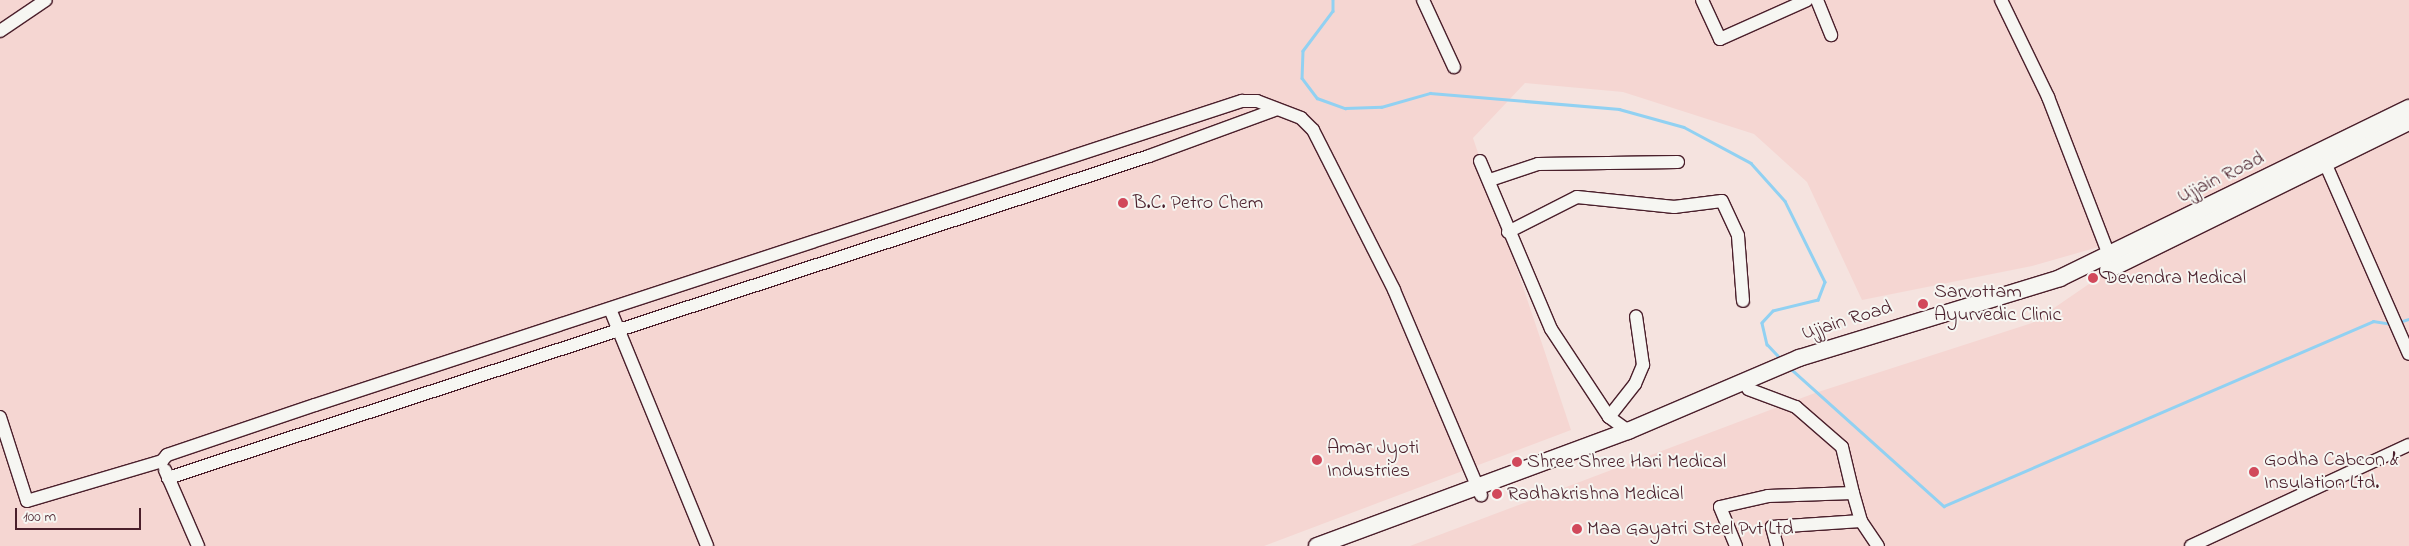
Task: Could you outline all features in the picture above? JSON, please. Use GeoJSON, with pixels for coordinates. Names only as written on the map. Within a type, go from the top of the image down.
{"type":"FeatureCollection","features":[{"type":"Feature","properties":{"kind":"main road","name":"Ujjain Road"},"geometry":{"type":"LineString","coordinates":[[2323,159],[2409,108]]}},
{"type":"Feature","properties":{"kind":"main road","name":"Ujjain Road"},"geometry":{"type":"LineString","coordinates":[[1346,546],[1772,373],[2111,262],[2323,159],[2409,122]]}},
{"type":"Feature","properties":{"kind":"main road","name":"Ujjain Road"},"geometry":{"type":"LineString","coordinates":[[1317,546],[1479,491],[1748,389],[1772,373]]}},
{"type":"Feature","properties":{"kind":"street"},"geometry":{"type":"LineString","coordinates":[[2,26],[46,0]]}},
{"type":"Feature","properties":{"kind":"street"},"geometry":{"type":"LineString","coordinates":[[1422,0],[1454,66]]}},
{"type":"Feature","properties":{"kind":"street"},"geometry":{"type":"LineString","coordinates":[[1702,0],[1720,39],[1807,0]]}},
{"type":"Feature","properties":{"kind":"street"},"geometry":{"type":"LineString","coordinates":[[1816,0],[1831,35]]}},
{"type":"Feature","properties":{"kind":"street"},"geometry":{"type":"LineString","coordinates":[[2001,0],[2048,97],[2111,262]]}},
{"type":"Feature","properties":{"kind":"street"},"geometry":{"type":"LineString","coordinates":[[0,417],[27,501],[162,461],[176,452],[1242,100],[1257,101],[1275,110],[1301,118],[1323,148],[1394,290],[1479,491]]}},
{"type":"Feature","properties":{"kind":"street"},"geometry":{"type":"LineString","coordinates":[[168,478],[616,329],[1150,156],[1275,110]]}},
{"type":"Feature","properties":{"kind":"street"},"geometry":{"type":"LineString","coordinates":[[2323,159],[2409,354]]}},
{"type":"Feature","properties":{"kind":"street"},"geometry":{"type":"LineString","coordinates":[[1480,161],[1490,180],[1508,232],[1551,329],[1609,417],[1628,431]]}},
{"type":"Feature","properties":{"kind":"street"},"geometry":{"type":"LineString","coordinates":[[1490,180],[1538,164],[1678,162]]}},
{"type":"Feature","properties":{"kind":"street"},"geometry":{"type":"LineString","coordinates":[[1508,232],[1577,198],[1674,207],[1722,201],[1738,236],[1743,301]]}},
{"type":"Feature","properties":{"kind":"street"},"geometry":{"type":"LineString","coordinates":[[610,309],[616,329],[707,546]]}},
{"type":"Feature","properties":{"kind":"street"},"geometry":{"type":"LineString","coordinates":[[1609,417],[1635,384],[1644,365],[1636,316]]}},
{"type":"Feature","properties":{"kind":"street"},"geometry":{"type":"LineString","coordinates":[[1748,389],[1796,406],[1842,447],[1861,521],[1878,546]]}},
{"type":"Feature","properties":{"kind":"street"},"geometry":{"type":"LineString","coordinates":[[2191,546],[2207,543],[2409,445]]}},
{"type":"Feature","properties":{"kind":"street"},"geometry":{"type":"LineString","coordinates":[[162,461],[198,546]]}},
{"type":"Feature","properties":{"kind":"street"},"geometry":{"type":"LineString","coordinates":[[1736,546],[1720,507],[1768,496],[1853,493]]}},
{"type":"Feature","properties":{"kind":"street"},"geometry":{"type":"LineString","coordinates":[[1777,546],[1772,527],[1861,521]]}},
{"type":"Feature","properties":{"kind":"shaded area"},"geometry":{"type":"Polygon","coordinates":[[[0,0],[2409,0],[2409,99],[2109,244],[2032,266],[1862,300],[1807,182],[1754,134],[1623,92],[1525,83],[1473,138],[1571,430],[1264,546],[0,546],[0,0]]]}},
{"type":"Feature","properties":{"kind":"shaded area"},"geometry":{"type":"Polygon","coordinates":[[[2409,125],[2409,546],[1410,546],[1815,393],[2032,323],[2108,271],[2409,125]]]}},
{"type":"Feature","properties":{"kind":"waterway"},"geometry":{"type":"LineString","coordinates":[[1333,0],[1333,11],[1303,51],[1302,78],[1317,98],[1345,108],[1381,107],[1430,93],[1619,109],[1684,127],[1751,163],[1785,201],[1825,282],[1818,300],[1773,311],[1762,323],[1767,344],[1781,359]]}},
{"type":"Feature","properties":{"kind":"waterway"},"geometry":{"type":"LineString","coordinates":[[2399,322],[2409,319]]}},
{"type":"Feature","properties":{"kind":"waterway"},"geometry":{"type":"LineString","coordinates":[[1790,368],[1944,506],[2373,321],[2391,324]]}},
{"type":"Feature","properties":{"kind":"place","name":"B.C. Petro Chem"},"geometry":{"type":"Point","coordinates":[1123,203]}},
{"type":"Feature","properties":{"kind":"place","name":"Devendra Medical"},"geometry":{"type":"Point","coordinates":[2093,278]}},
{"type":"Feature","properties":{"kind":"place","name":"Sarvottam Ayurvedic Clinic"},"geometry":{"type":"Point","coordinates":[1923,304]}},
{"type":"Feature","properties":{"kind":"place","name":"Amar Jyoti Industries"},"geometry":{"type":"Point","coordinates":[1317,460]}},
{"type":"Feature","properties":{"kind":"place","name":"Shree Shree Hari Medical"},"geometry":{"type":"Point","coordinates":[1517,462]}},
{"type":"Feature","properties":{"kind":"place","name":"Godha Cabcon & Insulation Ltd."},"geometry":{"type":"Point","coordinates":[2254,472]}},
{"type":"Feature","properties":{"kind":"place","name":"Radhakrishna Medical"},"geometry":{"type":"Point","coordinates":[1497,494]}},
{"type":"Feature","properties":{"kind":"place","name":"Maa Gayatri Steel Pvt Ltd"},"geometry":{"type":"Point","coordinates":[1577,529]}}]}
